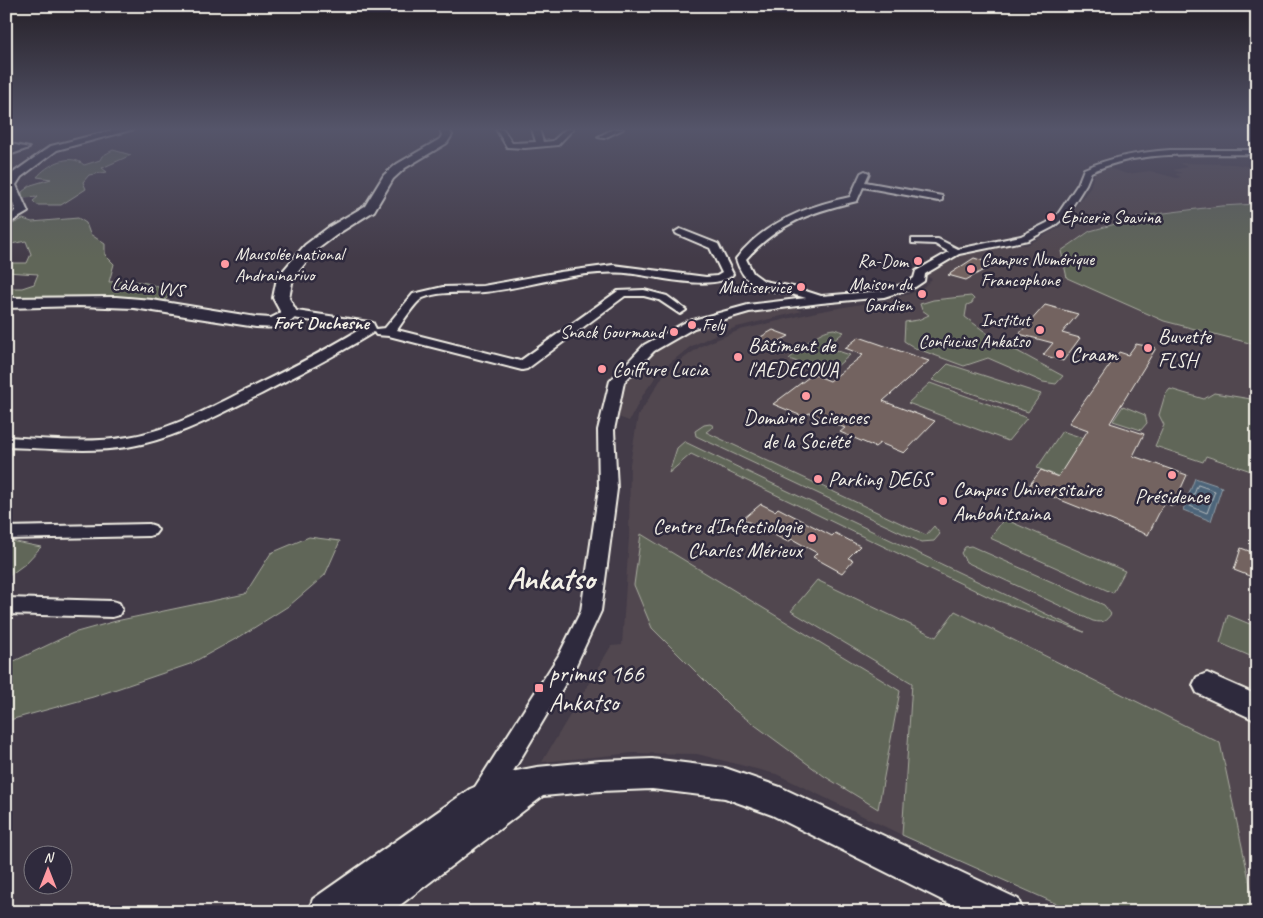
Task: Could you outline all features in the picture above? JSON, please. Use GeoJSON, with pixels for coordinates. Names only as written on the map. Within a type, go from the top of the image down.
{"type":"FeatureCollection","features":[{"type":"Feature","properties":{"kind":"main road"},"geometry":{"type":"LineString","coordinates":[[287,317],[281,298],[285,278],[296,262],[322,239],[350,219],[370,208],[388,177],[394,172]]}},
{"type":"Feature","properties":{"kind":"main road","name":"Làlana VVS"},"geometry":{"type":"LineString","coordinates":[[6,303],[64,301],[151,304],[240,320],[272,323],[287,317]]}},
{"type":"Feature","properties":{"kind":"street"},"geometry":{"type":"LineString","coordinates":[[6,222],[22,212],[11,195],[11,185],[16,175],[20,172]]}},
{"type":"Feature","properties":{"kind":"street"},"geometry":{"type":"LineString","coordinates":[[459,841],[481,800],[567,662],[591,611],[608,489],[606,430],[617,381],[649,348],[690,325],[748,309],[820,299],[884,294],[911,285],[920,279],[920,273],[956,252],[1024,238],[1050,225],[1060,216],[1087,176],[1087,172]]}},
{"type":"Feature","properties":{"kind":"street"},"geometry":{"type":"LineString","coordinates":[[820,299],[796,291],[766,286],[752,280],[743,270],[741,259],[762,236],[813,211],[838,201],[854,199],[863,178],[939,198]]}},
{"type":"Feature","properties":{"kind":"street"},"geometry":{"type":"LineString","coordinates":[[389,332],[417,296],[443,290],[483,289],[560,275],[613,268],[696,279],[720,279],[728,274],[714,246],[680,232]]}},
{"type":"Feature","properties":{"kind":"street"},"geometry":{"type":"LineString","coordinates":[[916,241],[937,240],[943,242],[956,252]]}},
{"type":"Feature","properties":{"kind":"street"},"geometry":{"type":"LineString","coordinates":[[287,317],[365,332],[389,332],[522,366],[622,292],[644,293],[663,298],[680,310]]}},
{"type":"Feature","properties":{"kind":"street"},"geometry":{"type":"LineString","coordinates":[[6,442],[89,446],[128,442],[152,436],[186,425],[335,351],[370,329],[370,326],[287,317]]}},
{"type":"Feature","properties":{"kind":"street"},"geometry":{"type":"LineString","coordinates":[[334,327],[343,334],[342,342],[335,351]]}},
{"type":"Feature","properties":{"kind":"street"},"geometry":{"type":"LineString","coordinates":[[6,532],[149,530]]}},
{"type":"Feature","properties":{"kind":"street"},"geometry":{"type":"LineString","coordinates":[[6,606],[112,609]]}},
{"type":"Feature","properties":{"kind":"street"},"geometry":{"type":"LineString","coordinates":[[1207,685],[1257,709]]}},
{"type":"Feature","properties":{"kind":"street"},"geometry":{"type":"LineString","coordinates":[[326,912],[481,800],[511,787],[537,782],[600,776],[652,774],[725,783],[780,802],[1005,912]]}},
{"type":"Feature","properties":{"kind":"street"},"geometry":{"type":"LineString","coordinates":[[361,912],[537,782]]}},
{"type":"Feature","properties":{"kind":"shaded area","name":"Campus Universitaire Ambohitsaina"},"geometry":{"type":"Polygon","coordinates":[[[1095,172],[1121,172],[1127,174],[1153,172],[1176,178],[1181,177],[1175,174],[1182,173],[1179,172],[1257,172],[1257,912],[1075,912],[902,835],[776,774],[697,754],[633,753],[542,762],[611,646],[622,645],[629,538],[630,464],[638,416],[666,371],[701,346],[740,330],[816,312],[896,298],[919,291],[932,279],[924,275],[968,252],[1001,244],[1027,245],[1060,227],[1090,188],[1095,172]]]}},
{"type":"Feature","properties":{"kind":"shaded area"},"geometry":{"type":"Polygon","coordinates":[[[788,306],[802,311],[737,327],[690,347],[661,370],[644,393],[629,421],[613,415],[622,394],[618,392],[623,381],[639,363],[661,346],[687,332],[726,318],[788,306]]]}},
{"type":"Feature","properties":{"kind":"green space"},"geometry":{"type":"Polygon","coordinates":[[[107,172],[89,175],[83,182],[86,189],[61,205],[37,205],[33,201],[38,197],[22,198],[22,192],[31,185],[51,179],[37,177],[41,173],[107,172]]]}},
{"type":"Feature","properties":{"kind":"green space"},"geometry":{"type":"Polygon","coordinates":[[[1257,204],[1257,345],[1164,321],[1067,278],[1061,251],[1090,231],[1148,215],[1221,206],[1257,204]]]}},
{"type":"Feature","properties":{"kind":"green space"},"geometry":{"type":"Polygon","coordinates":[[[78,218],[86,223],[90,234],[105,244],[105,255],[114,264],[109,282],[141,282],[156,286],[171,294],[162,303],[6,301],[6,288],[22,288],[34,284],[38,274],[6,272],[6,263],[27,263],[31,254],[26,241],[6,245],[6,227],[23,219],[32,222],[78,218]]]}},
{"type":"Feature","properties":{"kind":"green space"},"geometry":{"type":"Polygon","coordinates":[[[971,296],[974,299],[972,303],[967,305],[965,317],[995,339],[1063,376],[1056,384],[1043,382],[988,358],[964,366],[915,348],[904,341],[905,322],[918,320],[929,315],[922,310],[920,304],[933,300],[971,296]]]}},
{"type":"Feature","properties":{"kind":"green space"},"geometry":{"type":"Polygon","coordinates":[[[834,329],[844,332],[826,347],[850,355],[829,373],[789,359],[815,336],[834,329]]]}},
{"type":"Feature","properties":{"kind":"green space"},"geometry":{"type":"Polygon","coordinates":[[[948,364],[1041,394],[1028,412],[932,380],[948,364]]]}},
{"type":"Feature","properties":{"kind":"green space"},"geometry":{"type":"Polygon","coordinates":[[[930,383],[1027,418],[1008,441],[908,403],[930,383]]]}},
{"type":"Feature","properties":{"kind":"green space"},"geometry":{"type":"Polygon","coordinates":[[[1170,389],[1204,399],[1214,393],[1257,400],[1257,473],[1206,456],[1203,462],[1155,446],[1164,425],[1159,415],[1165,395],[1170,389]]]}},
{"type":"Feature","properties":{"kind":"green space"},"geometry":{"type":"Polygon","coordinates":[[[1123,406],[1145,415],[1147,423],[1141,430],[1113,421],[1123,406]]]}},
{"type":"Feature","properties":{"kind":"green space"},"geometry":{"type":"Polygon","coordinates":[[[710,424],[714,426],[706,432],[926,535],[934,526],[940,534],[934,541],[921,542],[696,436],[695,431],[704,425],[710,424]]]}},
{"type":"Feature","properties":{"kind":"green space"},"geometry":{"type":"Polygon","coordinates":[[[1062,431],[1101,444],[1154,514],[1037,468],[1062,431]]]}},
{"type":"Feature","properties":{"kind":"green space"},"geometry":{"type":"Polygon","coordinates":[[[685,441],[1084,632],[991,598],[691,454],[669,473],[677,448],[685,441]]]}},
{"type":"Feature","properties":{"kind":"green space"},"geometry":{"type":"Polygon","coordinates":[[[1004,519],[1125,571],[1113,593],[990,538],[1004,519]]]}},
{"type":"Feature","properties":{"kind":"green space"},"geometry":{"type":"Polygon","coordinates":[[[641,534],[900,691],[878,809],[824,776],[733,709],[652,628],[634,585],[641,534]]]}},
{"type":"Feature","properties":{"kind":"green space"},"geometry":{"type":"Polygon","coordinates":[[[309,537],[340,541],[325,575],[290,605],[241,636],[190,664],[93,697],[6,721],[6,665],[73,633],[116,621],[245,594],[271,553],[309,537]]]}},
{"type":"Feature","properties":{"kind":"green space"},"geometry":{"type":"Polygon","coordinates":[[[6,540],[41,547],[25,564],[6,578],[6,540]]]}},
{"type":"Feature","properties":{"kind":"green space"},"geometry":{"type":"Polygon","coordinates":[[[971,546],[1104,605],[1111,614],[1104,621],[1093,621],[966,562],[961,553],[965,547],[971,546]]]}},
{"type":"Feature","properties":{"kind":"green space"},"geometry":{"type":"Polygon","coordinates":[[[817,580],[936,637],[955,611],[1220,743],[1256,912],[1075,912],[902,835],[912,683],[791,611],[817,580]]]}},
{"type":"Feature","properties":{"kind":"green space"},"geometry":{"type":"Polygon","coordinates":[[[1228,615],[1257,627],[1257,659],[1220,643],[1228,615]]]}},
{"type":"Feature","properties":{"kind":"water"},"geometry":{"type":"Polygon","coordinates":[[[1195,478],[1222,487],[1211,521],[1183,510],[1195,478]]]}},
{"type":"Feature","properties":{"kind":"building","name":"Campus Numérique Francophone"},"geometry":{"type":"Polygon","coordinates":[[[974,258],[994,264],[966,280],[948,275],[974,258]]]}},
{"type":"Feature","properties":{"kind":"building"},"geometry":{"type":"Polygon","coordinates":[[[1045,305],[1078,314],[1062,333],[1080,338],[1063,361],[1043,355],[1053,343],[1019,334],[1045,305]]]}},
{"type":"Feature","properties":{"kind":"building"},"geometry":{"type":"Polygon","coordinates":[[[773,330],[789,336],[772,345],[757,339],[773,330]]]}},
{"type":"Feature","properties":{"kind":"building","name":"Domaine Sciences de la Société"},"geometry":{"type":"Polygon","coordinates":[[[859,337],[929,361],[883,401],[935,421],[904,453],[880,443],[875,447],[840,432],[845,428],[809,413],[804,417],[773,404],[813,374],[830,381],[863,355],[845,348],[859,337]]]}},
{"type":"Feature","properties":{"kind":"building"},"geometry":{"type":"Polygon","coordinates":[[[1136,344],[1156,348],[1110,423],[1144,434],[1133,456],[1187,475],[1173,506],[1164,503],[1148,535],[1028,487],[1041,470],[1058,477],[1088,430],[1069,423],[1119,352],[1128,355],[1136,344]]]}},
{"type":"Feature","properties":{"kind":"building","name":"Centre d'Infectiologie Charles Mérieux"},"geometry":{"type":"Polygon","coordinates":[[[761,504],[775,511],[778,508],[832,536],[835,533],[860,546],[848,558],[853,560],[842,573],[813,557],[817,553],[792,539],[788,542],[743,519],[761,504]]]}},
{"type":"Feature","properties":{"kind":"building"},"geometry":{"type":"Polygon","coordinates":[[[1241,548],[1257,554],[1257,579],[1234,570],[1241,548]]]}},
{"type":"Feature","properties":{"kind":"place","name":"Épicerie Soavina"},"geometry":{"type":"Point","coordinates":[1051,217]}},
{"type":"Feature","properties":{"kind":"place","name":"Ra-Dom"},"geometry":{"type":"Point","coordinates":[918,261]}},
{"type":"Feature","properties":{"kind":"place","name":"Mausolée national Andrainarivo"},"geometry":{"type":"Point","coordinates":[225,264]}},
{"type":"Feature","properties":{"kind":"place","name":"Campus Numérique Francophone"},"geometry":{"type":"Point","coordinates":[971,269]}},
{"type":"Feature","properties":{"kind":"place","name":"Multiservice"},"geometry":{"type":"Point","coordinates":[801,287]}},
{"type":"Feature","properties":{"kind":"place","name":"Maison du Gardien"},"geometry":{"type":"Point","coordinates":[922,294]}},
{"type":"Feature","properties":{"kind":"place","name":"Fely"},"geometry":{"type":"Point","coordinates":[692,325]}},
{"type":"Feature","properties":{"kind":"place","name":"Institut Confucius Ankatso"},"geometry":{"type":"Point","coordinates":[1040,330]}},
{"type":"Feature","properties":{"kind":"place","name":"Snack Gourmand"},"geometry":{"type":"Point","coordinates":[674,332]}},
{"type":"Feature","properties":{"kind":"place","name":"Buvette FLSH"},"geometry":{"type":"Point","coordinates":[1148,348]}},
{"type":"Feature","properties":{"kind":"place","name":"Craam"},"geometry":{"type":"Point","coordinates":[1060,354]}},
{"type":"Feature","properties":{"kind":"place","name":"Bâtiment de l'AEDECOUA"},"geometry":{"type":"Point","coordinates":[738,357]}},
{"type":"Feature","properties":{"kind":"place","name":"Coiffure Lucia"},"geometry":{"type":"Point","coordinates":[602,369]}},
{"type":"Feature","properties":{"kind":"place","name":"Domaine Sciences de la Société"},"geometry":{"type":"Point","coordinates":[806,396]}},
{"type":"Feature","properties":{"kind":"place","name":"Présidence"},"geometry":{"type":"Point","coordinates":[1172,475]}},
{"type":"Feature","properties":{"kind":"place","name":"Parking DEGS"},"geometry":{"type":"Point","coordinates":[818,479]}},
{"type":"Feature","properties":{"kind":"place","name":"Campus Universitaire Ambohitsaina"},"geometry":{"type":"Point","coordinates":[943,501]}},
{"type":"Feature","properties":{"kind":"place","name":"Centre d'Infectiologie Charles Mérieux"},"geometry":{"type":"Point","coordinates":[812,538]}},
{"type":"Feature","properties":{"kind":"place","name":"primus 166 Ankatso"},"geometry":{"type":"Point","coordinates":[539,688]}},
{"type":"Feature","properties":{"kind":"district","name":"Fort Duchesne"},"geometry":{"type":"Point","coordinates":[321,323]}},
{"type":"Feature","properties":{"kind":"district","name":"Ankatso"},"geometry":{"type":"Point","coordinates":[551,578]}}]}
